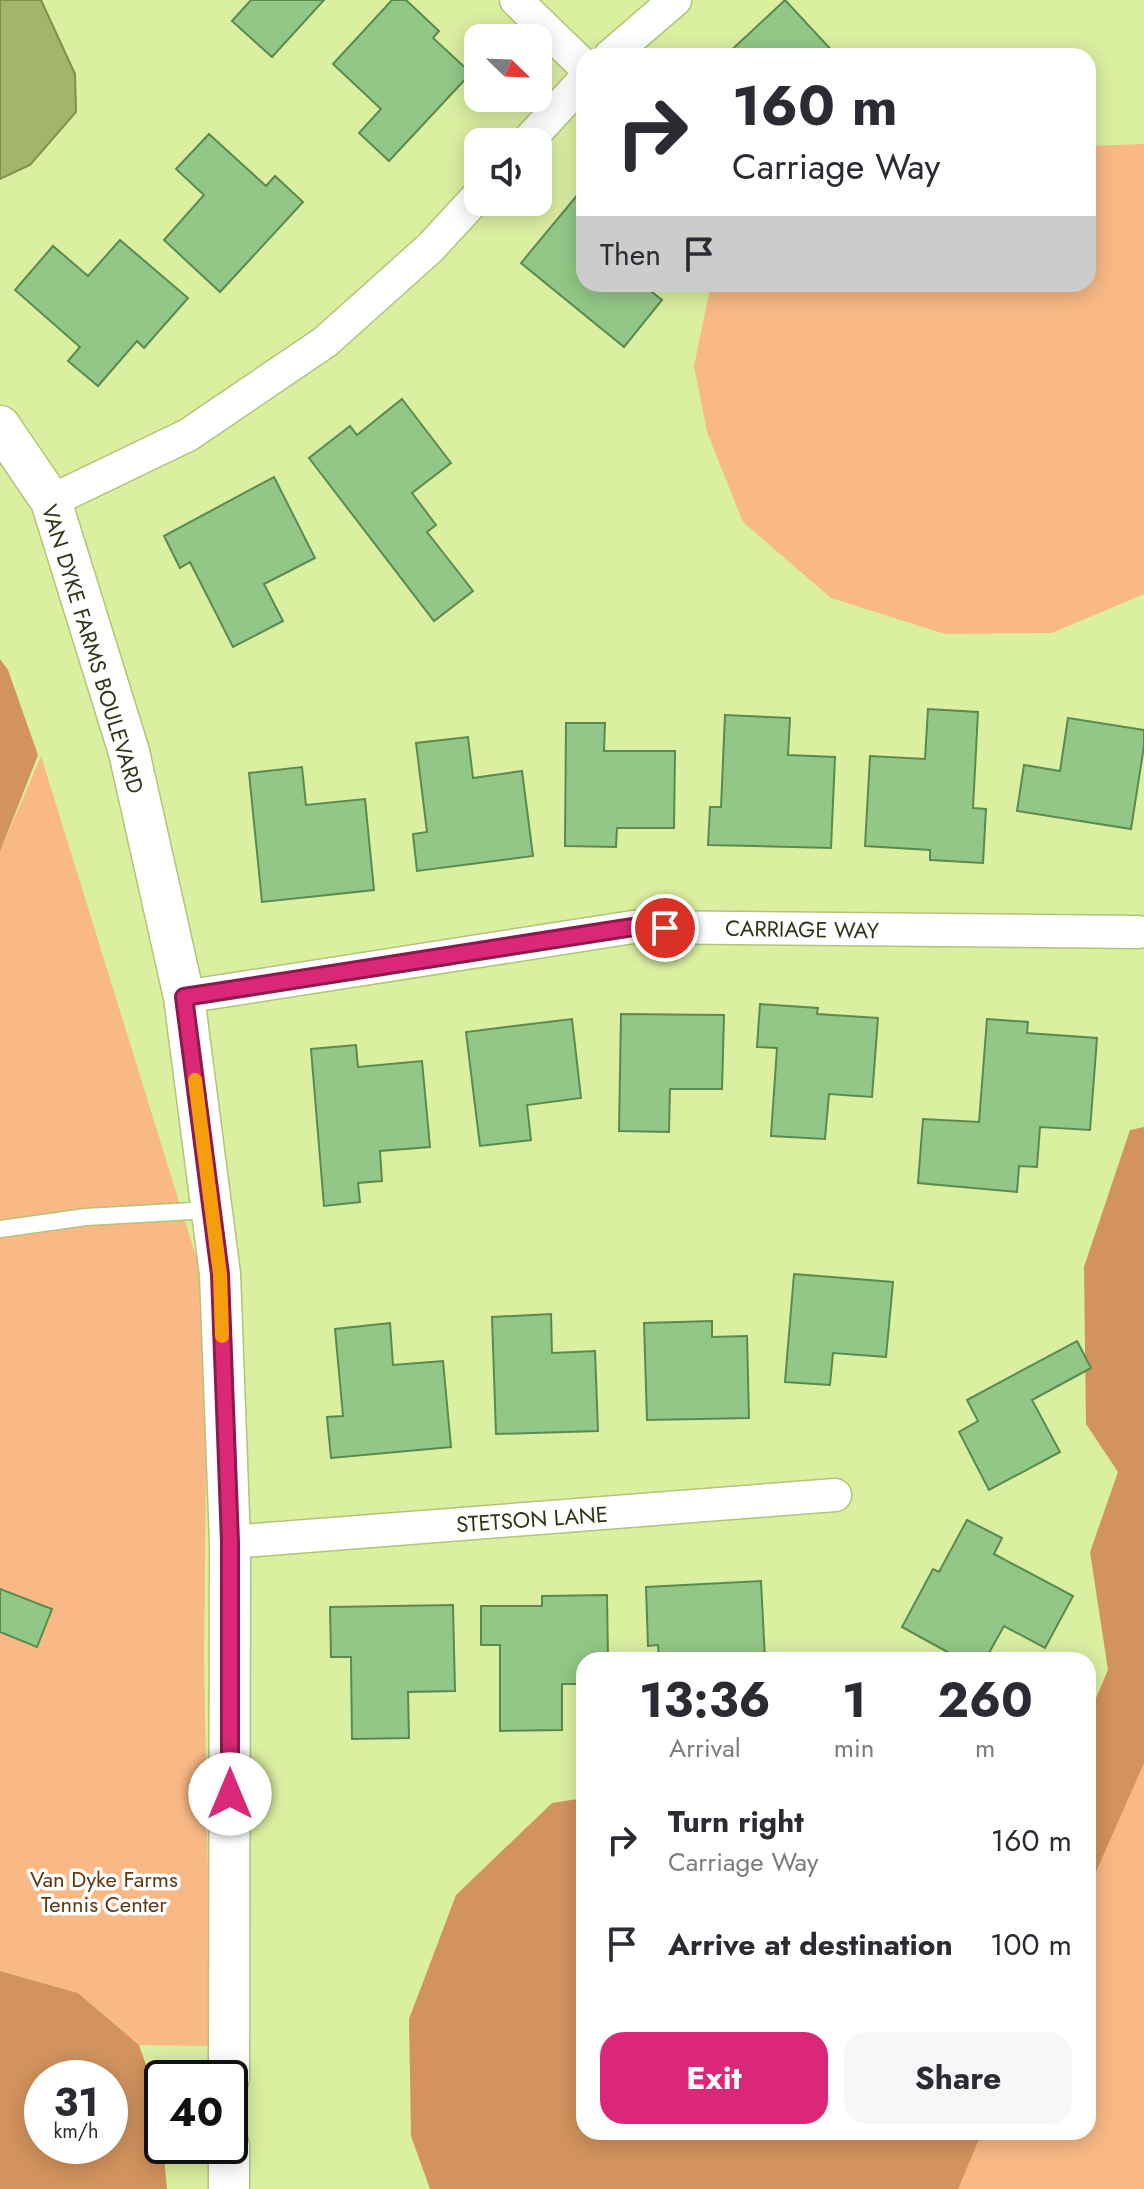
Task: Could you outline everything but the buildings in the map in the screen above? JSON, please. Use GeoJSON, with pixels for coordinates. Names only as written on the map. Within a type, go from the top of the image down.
{"type":"FeatureCollection","features":[{"type":"Feature","properties":{"kind":"street"},"geometry":{"type":"LineString","coordinates":[[516,0],[576,58]]}},
{"type":"Feature","properties":{"kind":"street"},"geometry":{"type":"LineString","coordinates":[[619,48],[675,0]]}},
{"type":"Feature","properties":{"kind":"street"},"geometry":{"type":"LineString","coordinates":[[540,128],[576,89]]}},
{"type":"Feature","properties":{"kind":"street"},"geometry":{"type":"LineString","coordinates":[[51,501],[188,435],[325,342],[430,248],[464,211]]}},
{"type":"Feature","properties":{"kind":"street","name":"VAN DYKE FARMS BOULEVARD"},"geometry":{"type":"LineString","coordinates":[[0,426],[51,501],[129,752],[184,997],[220,1274],[230,1542],[229,2060]]}},
{"type":"Feature","properties":{"kind":"street","name":"CARRIAGE WAY"},"geometry":{"type":"LineString","coordinates":[[184,997],[633,927],[1138,932]]}},
{"type":"Feature","properties":{"kind":"street","name":"STETSON LANE"},"geometry":{"type":"LineString","coordinates":[[230,1542],[835,1495]]}},
{"type":"Feature","properties":{"kind":"street"},"geometry":{"type":"LineString","coordinates":[[229,2164],[229,2189]]}},
{"type":"Feature","properties":{"kind":"lane"},"geometry":{"type":"LineString","coordinates":[[0,1229],[86,1217],[212,1210]]}},
{"type":"Feature","properties":{"kind":"green space"},"geometry":{"type":"Polygon","coordinates":[[[1144,144],[1144,594],[1052,633],[945,634],[831,598],[743,522],[707,432],[694,366],[709,292],[1096,292],[1096,146],[1144,144]]]}},
{"type":"Feature","properties":{"kind":"green space","name":"Van Dyke Farms Tennis Center"},"geometry":{"type":"Polygon","coordinates":[[[41,756],[208,1295],[204,1657],[211,2046],[139,2045],[78,1993],[0,1971],[0,852],[41,756]]]}},
{"type":"Feature","properties":{"kind":"green space"},"geometry":{"type":"Polygon","coordinates":[[[1144,1537],[1144,2189],[479,2189],[576,2136],[576,2140],[1096,2140],[1096,1698],[1108,1670],[1144,1537]]]}},
{"type":"Feature","properties":{"kind":"shaded area"},"geometry":{"type":"Polygon","coordinates":[[[0,0],[41,0],[75,74],[76,112],[30,165],[0,179],[0,0]]]}},
{"type":"Feature","properties":{"kind":"shaded area"},"geometry":{"type":"Polygon","coordinates":[[[0,659],[8,670],[38,755],[0,852],[0,659]]]}},
{"type":"Feature","properties":{"kind":"shaded area"},"geometry":{"type":"Polygon","coordinates":[[[1144,1127],[1144,1763],[1096,1872],[1096,1698],[1108,1670],[1090,1552],[1118,1472],[1086,1424],[1084,1267],[1130,1130],[1144,1127]]]}},
{"type":"Feature","properties":{"kind":"shaded area"},"geometry":{"type":"Polygon","coordinates":[[[576,1799],[576,2140],[979,2140],[958,2189],[430,2189],[411,2136],[409,2019],[456,1895],[552,1803],[576,1799]]]}},
{"type":"Feature","properties":{"kind":"shaded area"},"geometry":{"type":"Polygon","coordinates":[[[0,1971],[78,1993],[139,2045],[144,2060],[144,2164],[165,2164],[167,2189],[0,2189],[0,1971]]]}},
{"type":"Feature","properties":{"kind":"slow traffic"},"geometry":{"type":"LineString","coordinates":[[195,1080],[220,1274],[222,1336]]}},
{"type":"Feature","properties":{"kind":"route"},"geometry":{"type":"LineString","coordinates":[[230,1794],[230,1542],[220,1274],[184,997],[633,927],[665,928]]}}]}
